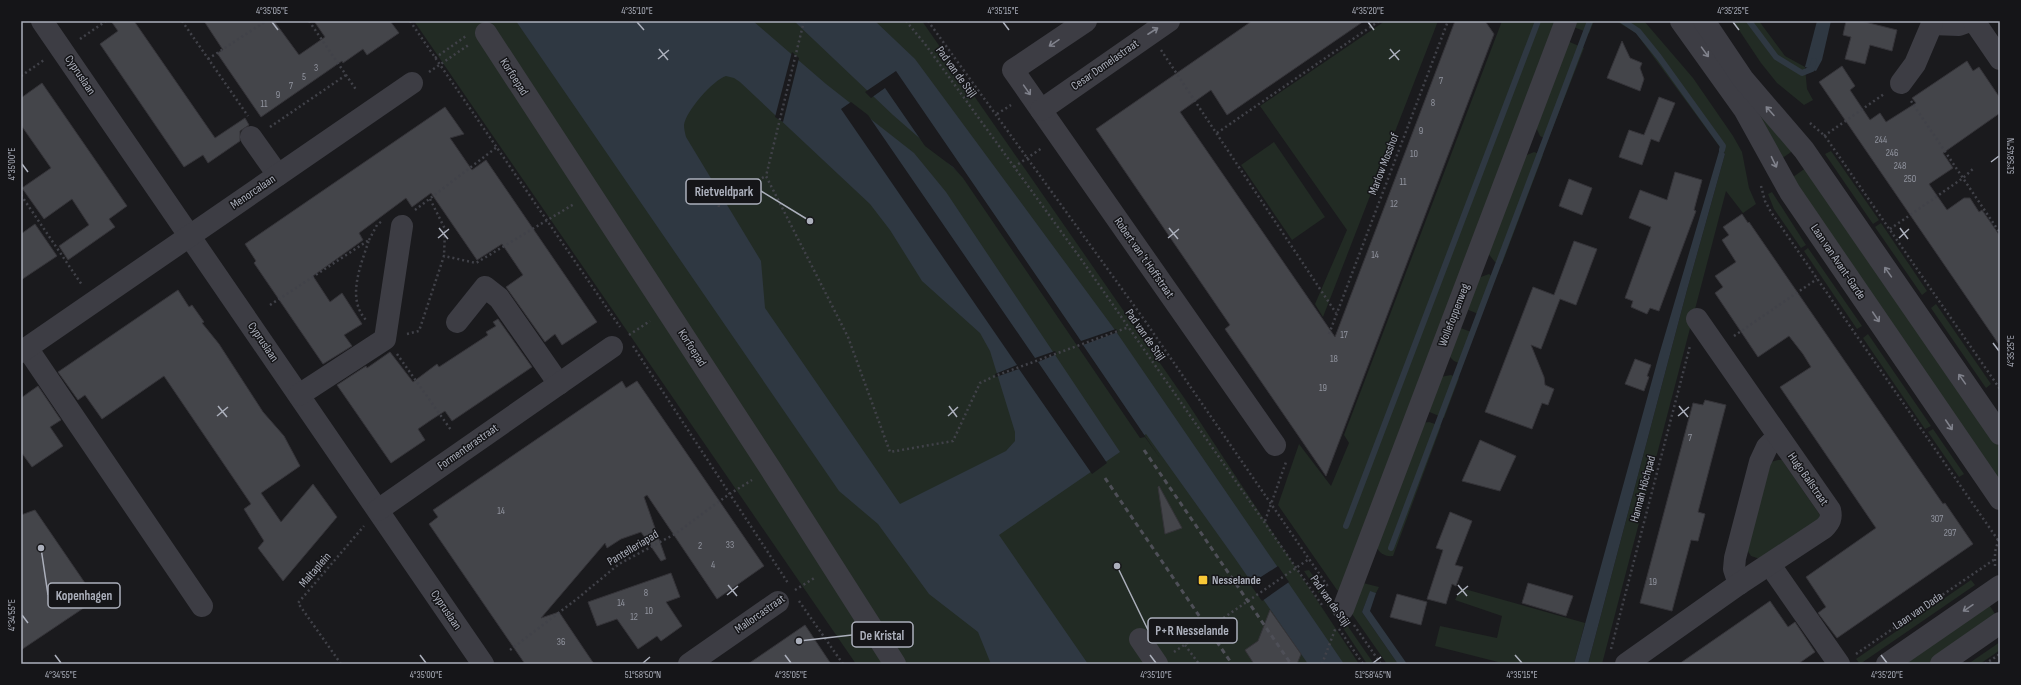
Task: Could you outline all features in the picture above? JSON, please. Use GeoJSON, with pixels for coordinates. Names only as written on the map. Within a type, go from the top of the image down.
{"type":"FeatureCollection","features":[{"type":"Feature","properties":{"kind":"street","name":"Cypruslaan"},"geometry":{"type":"LineString","coordinates":[[42,21],[69,45],[189,235],[483,664]]}},
{"type":"Feature","properties":{"kind":"street","name":"Robert van 't Hoffstraat"},"geometry":{"type":"LineString","coordinates":[[1086,21],[1013,70],[1275,446]]}},
{"type":"Feature","properties":{"kind":"street","name":"Cesar Domelastraat"},"geometry":{"type":"LineString","coordinates":[[1041,110],[1169,21]]}},
{"type":"Feature","properties":{"kind":"street","name":"Wollefoppenweg"},"geometry":{"type":"LineString","coordinates":[[1334,614],[1566,21]]}},
{"type":"Feature","properties":{"kind":"street","name":"Laan van Avant-Garde"},"geometry":{"type":"LineString","coordinates":[[1681,21],[1744,109],[1790,192],[2000,499]]}},
{"type":"Feature","properties":{"kind":"street"},"geometry":{"type":"LineString","coordinates":[[1704,21],[1743,79],[1804,150],[2000,434]]}},
{"type":"Feature","properties":{"kind":"street"},"geometry":{"type":"LineString","coordinates":[[1901,83],[1915,64],[1932,22],[1959,25],[1970,21]]}},
{"type":"Feature","properties":{"kind":"street"},"geometry":{"type":"LineString","coordinates":[[1974,21],[2000,59]]}},
{"type":"Feature","properties":{"kind":"street","name":"Korfoepad"},"geometry":{"type":"LineString","coordinates":[[477,34],[590,193],[770,468],[895,664]]}},
{"type":"Feature","properties":{"kind":"street","name":"Menorcalaan"},"geometry":{"type":"LineString","coordinates":[[24,350],[412,83]]}},
{"type":"Feature","properties":{"kind":"street"},"geometry":{"type":"LineString","coordinates":[[256,130],[278,175]]}},
{"type":"Feature","properties":{"kind":"street"},"geometry":{"type":"LineString","coordinates":[[299,395],[385,339],[399,217]]}},
{"type":"Feature","properties":{"kind":"street"},"geometry":{"type":"LineString","coordinates":[[457,322],[485,287],[500,298],[559,384]]}},
{"type":"Feature","properties":{"kind":"street","name":"Hugo Ballstraat"},"geometry":{"type":"LineString","coordinates":[[1617,660],[1770,565],[1824,528],[1829,523],[1831,516],[1830,510],[1697,319]]}},
{"type":"Feature","properties":{"kind":"street","name":"Formenterastraat"},"geometry":{"type":"LineString","coordinates":[[378,510],[612,347]]}},
{"type":"Feature","properties":{"kind":"street"},"geometry":{"type":"LineString","coordinates":[[24,350],[202,606]]}},
{"type":"Feature","properties":{"kind":"street"},"geometry":{"type":"LineString","coordinates":[[1739,584],[1734,569],[1735,558],[1756,477],[1760,462],[1767,447],[1778,436]]}},
{"type":"Feature","properties":{"kind":"street"},"geometry":{"type":"LineString","coordinates":[[1770,565],[1846,660]]}},
{"type":"Feature","properties":{"kind":"street"},"geometry":{"type":"LineString","coordinates":[[1887,664],[2000,586]]}},
{"type":"Feature","properties":{"kind":"street","name":"Mallorcastraat"},"geometry":{"type":"LineString","coordinates":[[689,664],[778,602]]}},
{"type":"Feature","properties":{"kind":"street"},"geometry":{"type":"LineString","coordinates":[[1941,664],[2000,623]]}},
{"type":"Feature","properties":{"kind":"street"},"geometry":{"type":"LineString","coordinates":[[1140,639],[1163,660]]}},
{"type":"Feature","properties":{"kind":"path"},"geometry":{"type":"LineString","coordinates":[[21,76],[106,21]]}},
{"type":"Feature","properties":{"kind":"path"},"geometry":{"type":"LineString","coordinates":[[182,21],[256,130],[346,75]]}},
{"type":"Feature","properties":{"kind":"path"},"geometry":{"type":"LineString","coordinates":[[208,60],[266,21]]}},
{"type":"Feature","properties":{"kind":"path"},"geometry":{"type":"LineString","coordinates":[[309,21],[357,91]]}},
{"type":"Feature","properties":{"kind":"path"},"geometry":{"type":"LineString","coordinates":[[804,21],[766,176],[848,338],[890,452],[953,441],[980,383],[995,376],[1129,327]]}},
{"type":"Feature","properties":{"kind":"path","name":"Pad van de Stijl"},"geometry":{"type":"LineString","coordinates":[[906,21],[1014,167],[1129,327],[1297,568],[1334,614],[1381,664]]}},
{"type":"Feature","properties":{"kind":"path","name":"Pad van de Stijl"},"geometry":{"type":"LineString","coordinates":[[928,21],[1147,325],[1272,504],[1309,559],[1334,614],[1363,664]]}},
{"type":"Feature","properties":{"kind":"path"},"geometry":{"type":"LineString","coordinates":[[1217,133],[1379,21]]}},
{"type":"Feature","properties":{"kind":"path","name":"Marlow Mosshof"},"geometry":{"type":"LineString","coordinates":[[1329,334],[1448,21]]}},
{"type":"Feature","properties":{"kind":"path"},"geometry":{"type":"LineString","coordinates":[[1150,33],[1336,313]]}},
{"type":"Feature","properties":{"kind":"path"},"geometry":{"type":"LineString","coordinates":[[435,58],[477,34]]}},
{"type":"Feature","properties":{"kind":"path"},"geometry":{"type":"LineString","coordinates":[[412,83],[477,34]]}},
{"type":"Feature","properties":{"kind":"path"},"geometry":{"type":"LineString","coordinates":[[1825,136],[1901,83],[2000,233]]}},
{"type":"Feature","properties":{"kind":"path"},"geometry":{"type":"LineString","coordinates":[[1014,167],[1059,136]]}},
{"type":"Feature","properties":{"kind":"path"},"geometry":{"type":"LineString","coordinates":[[369,240],[377,225],[415,210],[497,147]]}},
{"type":"Feature","properties":{"kind":"path"},"geometry":{"type":"LineString","coordinates":[[1890,229],[1963,178],[1974,168]]}},
{"type":"Feature","properties":{"kind":"path"},"geometry":{"type":"LineString","coordinates":[[717,200],[766,176]]}},
{"type":"Feature","properties":{"kind":"path"},"geometry":{"type":"LineString","coordinates":[[714,191],[719,207]]}},
{"type":"Feature","properties":{"kind":"path"},"geometry":{"type":"LineString","coordinates":[[444,256],[476,263],[532,228],[547,221],[590,193]]}},
{"type":"Feature","properties":{"kind":"path"},"geometry":{"type":"LineString","coordinates":[[21,195],[94,302]]}},
{"type":"Feature","properties":{"kind":"path"},"geometry":{"type":"LineString","coordinates":[[385,339],[420,331],[444,256],[446,229],[430,199]]}},
{"type":"Feature","properties":{"kind":"path"},"geometry":{"type":"LineString","coordinates":[[1717,348],[1817,278]]}},
{"type":"Feature","properties":{"kind":"path"},"geometry":{"type":"LineString","coordinates":[[612,347],[666,310]]}},
{"type":"Feature","properties":{"kind":"path","name":"Hannah Höchpad"},"geometry":{"type":"LineString","coordinates":[[1617,660],[1697,319]]}},
{"type":"Feature","properties":{"kind":"path"},"geometry":{"type":"LineString","coordinates":[[1265,522],[1287,463],[1275,446]]}},
{"type":"Feature","properties":{"kind":"path","name":"Pantelleriapad"},"geometry":{"type":"LineString","coordinates":[[510,650],[578,598],[619,564],[675,534],[728,495],[770,468]]}},
{"type":"Feature","properties":{"kind":"path","name":"Maltaplein"},"geometry":{"type":"LineString","coordinates":[[341,664],[298,603],[378,510]]}},
{"type":"Feature","properties":{"kind":"path"},"geometry":{"type":"LineString","coordinates":[[1998,540],[2000,534]]}},
{"type":"Feature","properties":{"kind":"path"},"geometry":{"type":"LineString","coordinates":[[1163,660],[1309,559]]}},
{"type":"Feature","properties":{"kind":"path","name":"Laan van Dada"},"geometry":{"type":"LineString","coordinates":[[1846,660],[1994,559]]}},
{"type":"Feature","properties":{"kind":"path","name":"Mallorcastraat"},"geometry":{"type":"LineString","coordinates":[[778,602],[833,566]]}},
{"type":"Feature","properties":{"kind":"path"},"geometry":{"type":"LineString","coordinates":[[1322,664],[1330,642],[1334,614]]}},
{"type":"Feature","properties":{"kind":"path"},"geometry":{"type":"LineString","coordinates":[[1185,644],[1199,664]]}},
{"type":"Feature","properties":{"kind":"path"},"geometry":{"type":"LineString","coordinates":[[1985,664],[2000,654]]}},
{"type":"Feature","properties":{"kind":"shaded area"},"geometry":{"type":"Polygon","coordinates":[[[414,21],[922,21],[1185,399],[1359,664],[856,664],[414,21]]]}},
{"type":"Feature","properties":{"kind":"shaded area"},"geometry":{"type":"Polygon","coordinates":[[[516,21],[753,21],[826,84],[914,153],[946,192],[1120,452],[999,535],[1088,664],[991,664],[978,632],[929,594],[878,524],[839,491],[516,21]],[[726,76],[714,83],[695,104],[684,125],[686,137],[761,261],[765,308],[900,504],[1006,451],[1015,441],[1015,432],[990,351],[980,333],[922,281],[890,230],[870,204],[734,78],[726,76]]]}},
{"type":"Feature","properties":{"kind":"shaded area"},"geometry":{"type":"Polygon","coordinates":[[[794,21],[875,21],[915,59],[1115,330],[1344,664],[1308,664],[1146,434],[1142,437],[964,177],[893,115],[794,21]]]}},
{"type":"Feature","properties":{"kind":"shaded area"},"geometry":{"type":"Polygon","coordinates":[[[1385,21],[1438,21],[1323,317],[1315,304],[1347,230],[1260,106],[1385,21]]]}},
{"type":"Feature","properties":{"kind":"shaded area"},"geometry":{"type":"Polygon","coordinates":[[[1502,21],[1557,21],[1340,592],[1337,590],[1278,505],[1299,444],[1331,486],[1349,443],[1344,435],[1502,21]]]}},
{"type":"Feature","properties":{"kind":"shaded area"},"geometry":{"type":"Polygon","coordinates":[[[1573,21],[1594,21],[1589,33],[1571,26],[1573,21]]]}},
{"type":"Feature","properties":{"kind":"shaded area"},"geometry":{"type":"Polygon","coordinates":[[[1616,21],[1644,21],[1693,78],[1733,136],[1742,152],[1749,188],[1756,204],[1743,213],[1726,191],[1602,664],[1588,664],[1687,290],[1725,154],[1636,33],[1616,21]]]}},
{"type":"Feature","properties":{"kind":"shaded area"},"geometry":{"type":"Polygon","coordinates":[[[1697,21],[1794,150],[1781,159],[1697,21]]]}},
{"type":"Feature","properties":{"kind":"shaded area"},"geometry":{"type":"Polygon","coordinates":[[[1733,21],[1759,21],[1785,56],[1805,67],[1807,89],[1813,100],[1804,105],[1777,83],[1761,63],[1733,21]]]}},
{"type":"Feature","properties":{"kind":"shaded area"},"geometry":{"type":"Polygon","coordinates":[[[1817,21],[1831,21],[1822,60],[1816,71],[1805,67],[1817,21]]]}},
{"type":"Feature","properties":{"kind":"shaded area"},"geometry":{"type":"Polygon","coordinates":[[[1567,41],[1584,48],[1548,140],[1540,136],[1535,125],[1567,41]]]}},
{"type":"Feature","properties":{"kind":"shaded area"},"geometry":{"type":"Polygon","coordinates":[[[1274,142],[1325,217],[1292,240],[1241,165],[1274,142]]]}},
{"type":"Feature","properties":{"kind":"shaded area"},"geometry":{"type":"Polygon","coordinates":[[[1720,148],[1725,154],[1687,290],[1588,664],[1574,664],[1659,355],[1720,148]]]}},
{"type":"Feature","properties":{"kind":"shaded area"},"geometry":{"type":"Polygon","coordinates":[[[1831,151],[1879,220],[1873,224],[1825,154],[1831,151]]]}},
{"type":"Feature","properties":{"kind":"shaded area"},"geometry":{"type":"Polygon","coordinates":[[[1534,152],[1543,155],[1502,264],[1495,262],[1487,252],[1522,157],[1534,152]]]}},
{"type":"Feature","properties":{"kind":"shaded area"},"geometry":{"type":"Polygon","coordinates":[[[1807,167],[2000,448],[2000,489],[1789,180],[1807,167]]]}},
{"type":"Feature","properties":{"kind":"shaded area"},"geometry":{"type":"Polygon","coordinates":[[[1772,192],[1806,245],[1801,248],[1774,209],[1768,194],[1772,192]]]}},
{"type":"Feature","properties":{"kind":"shaded area"},"geometry":{"type":"Polygon","coordinates":[[[1881,223],[1927,291],[1922,295],[1875,227],[1881,223]]]}},
{"type":"Feature","properties":{"kind":"shaded area"},"geometry":{"type":"Polygon","coordinates":[[[1808,248],[1862,326],[1857,329],[1804,251],[1808,248]]]}},
{"type":"Feature","properties":{"kind":"shaded area"},"geometry":{"type":"Polygon","coordinates":[[[1489,274],[1495,279],[1481,315],[1466,309],[1478,278],[1489,274]]]}},
{"type":"Feature","properties":{"kind":"shaded area"},"geometry":{"type":"Polygon","coordinates":[[[1936,304],[1991,384],[1986,388],[1931,308],[1936,304]]]}},
{"type":"Feature","properties":{"kind":"shaded area"},"geometry":{"type":"Polygon","coordinates":[[[1458,327],[1474,333],[1461,364],[1454,361],[1448,355],[1458,327]]]}},
{"type":"Feature","properties":{"kind":"shaded area"},"geometry":{"type":"Polygon","coordinates":[[[1868,334],[1931,426],[1925,429],[1863,338],[1868,334]]]}},
{"type":"Feature","properties":{"kind":"shaded area"},"geometry":{"type":"Polygon","coordinates":[[[1451,375],[1459,378],[1444,418],[1427,411],[1440,377],[1451,375]]]}},
{"type":"Feature","properties":{"kind":"shaded area"},"geometry":{"type":"Polygon","coordinates":[[[1429,422],[1441,426],[1393,556],[1385,555],[1379,551],[1376,546],[1422,423],[1429,422]]]}},
{"type":"Feature","properties":{"kind":"shaded area"},"geometry":{"type":"Polygon","coordinates":[[[1933,429],[1964,474],[1959,477],[1928,432],[1933,429]]]}},
{"type":"Feature","properties":{"kind":"shaded area"},"geometry":{"type":"Polygon","coordinates":[[[1782,460],[1820,515],[1818,520],[1760,559],[1751,556],[1747,550],[1771,462],[1782,460]]]}},
{"type":"Feature","properties":{"kind":"shaded area"},"geometry":{"type":"Polygon","coordinates":[[[1309,570],[1335,607],[1334,616],[1304,571],[1309,570]]]}},
{"type":"Feature","properties":{"kind":"shaded area"},"geometry":{"type":"Polygon","coordinates":[[[1971,580],[1975,585],[1860,664],[1856,659],[1971,580]]]}},
{"type":"Feature","properties":{"kind":"shaded area"},"geometry":{"type":"Polygon","coordinates":[[[1363,583],[1379,587],[1376,593],[1370,592],[1362,612],[1398,664],[1387,664],[1350,611],[1363,583]]]}},
{"type":"Feature","properties":{"kind":"shaded area"},"geometry":{"type":"Polygon","coordinates":[[[1461,588],[1585,623],[1574,664],[1506,664],[1435,646],[1440,626],[1497,638],[1502,616],[1455,600],[1461,588]]]}},
{"type":"Feature","properties":{"kind":"shaded area"},"geometry":{"type":"Polygon","coordinates":[[[1370,591],[1376,593],[1370,611],[1407,664],[1398,664],[1362,612],[1370,591]]]}},
{"type":"Feature","properties":{"kind":"shaded area"},"geometry":{"type":"Polygon","coordinates":[[[1988,603],[1997,617],[1929,664],[1899,664],[1988,603]]]}},
{"type":"Feature","properties":{"kind":"shaded area"},"geometry":{"type":"Polygon","coordinates":[[[1343,625],[1347,625],[1374,664],[1367,664],[1343,628],[1343,625]]]}},
{"type":"Feature","properties":{"kind":"shaded area"},"geometry":{"type":"Polygon","coordinates":[[[2000,642],[2000,650],[1980,664],[1968,664],[2000,642]]]}},
{"type":"Feature","properties":{"kind":"pier"},"geometry":{"type":"Polygon","coordinates":[[[792,52],[799,58],[783,122],[775,117],[792,52]]]}},
{"type":"Feature","properties":{"kind":"pier"},"geometry":{"type":"Polygon","coordinates":[[[896,71],[1081,341],[1116,329],[1118,332],[1083,345],[1160,458],[1145,437],[1140,438],[963,178],[953,167],[925,146],[885,88],[871,98],[865,92],[896,71]]]}},
{"type":"Feature","properties":{"kind":"pier"},"geometry":{"type":"Polygon","coordinates":[[[851,102],[868,115],[1035,358],[1055,351],[1057,354],[1038,362],[1107,463],[1092,474],[1019,369],[996,377],[995,374],[1017,365],[841,109],[851,102]]]}},
{"type":"Feature","properties":{"kind":"pier"},"geometry":{"type":"Polygon","coordinates":[[[1278,566],[1289,582],[1262,601],[1250,584],[1278,566]]]}},
{"type":"Feature","properties":{"kind":"building"},"geometry":{"type":"Polygon","coordinates":[[[111,21],[134,21],[215,138],[245,118],[249,125],[240,131],[240,141],[208,163],[203,155],[184,167],[100,44],[118,31],[111,21]]]}},
{"type":"Feature","properties":{"kind":"building"},"geometry":{"type":"Polygon","coordinates":[[[204,21],[274,21],[299,55],[325,37],[314,21],[390,21],[399,33],[367,55],[363,49],[343,63],[342,61],[261,117],[217,53],[223,50],[204,21]]]}},
{"type":"Feature","properties":{"kind":"building"},"geometry":{"type":"Polygon","coordinates":[[[1252,21],[1364,21],[1227,115],[1211,90],[1180,112],[1335,337],[1455,21],[1485,21],[1494,34],[1326,476],[1225,329],[1230,325],[1096,129],[1252,21]]]}},
{"type":"Feature","properties":{"kind":"building"},"geometry":{"type":"Polygon","coordinates":[[[1846,21],[1861,21],[1897,30],[1892,51],[1870,45],[1865,64],[1845,59],[1851,37],[1843,35],[1846,21]]]}},
{"type":"Feature","properties":{"kind":"building"},"geometry":{"type":"Polygon","coordinates":[[[1622,41],[1630,58],[1642,63],[1640,68],[1644,79],[1640,91],[1607,78],[1622,41]]]}},
{"type":"Feature","properties":{"kind":"building"},"geometry":{"type":"Polygon","coordinates":[[[1967,61],[1973,71],[1979,67],[2000,98],[2000,113],[1943,153],[1953,168],[1929,184],[1947,210],[1964,198],[1970,198],[1979,212],[1982,210],[2000,236],[2000,346],[1819,82],[1842,66],[1855,86],[1850,90],[1870,120],[1880,113],[1886,122],[1916,103],[1912,98],[1967,61]]]}},
{"type":"Feature","properties":{"kind":"building"},"geometry":{"type":"Polygon","coordinates":[[[42,83],[127,206],[109,219],[115,227],[68,260],[59,246],[89,225],[72,199],[44,219],[22,188],[51,168],[21,125],[21,98],[42,83]]]}},
{"type":"Feature","properties":{"kind":"building"},"geometry":{"type":"Polygon","coordinates":[[[1659,97],[1675,103],[1659,142],[1651,139],[1642,165],[1619,157],[1629,130],[1644,135],[1659,97]]]}},
{"type":"Feature","properties":{"kind":"building"},"geometry":{"type":"Polygon","coordinates":[[[445,107],[464,134],[450,138],[472,170],[486,160],[597,322],[562,345],[555,334],[545,342],[506,287],[523,275],[502,244],[477,260],[431,193],[412,207],[406,198],[359,233],[363,240],[313,276],[330,302],[342,293],[362,324],[344,335],[352,346],[323,364],[254,263],[256,261],[245,244],[445,107]]]}},
{"type":"Feature","properties":{"kind":"building"},"geometry":{"type":"Polygon","coordinates":[[[1675,172],[1702,180],[1694,210],[1696,211],[1659,311],[1650,308],[1647,314],[1631,307],[1633,301],[1625,298],[1651,227],[1629,218],[1640,190],[1667,200],[1675,172]]]}},
{"type":"Feature","properties":{"kind":"building"},"geometry":{"type":"Polygon","coordinates":[[[1569,179],[1592,188],[1582,215],[1559,206],[1569,179]]]}},
{"type":"Feature","properties":{"kind":"building"},"geometry":{"type":"Polygon","coordinates":[[[1742,214],[1943,504],[1945,503],[1973,544],[1837,638],[1818,613],[1826,607],[1806,577],[1876,528],[1780,387],[1811,367],[1803,354],[1789,336],[1758,357],[1715,293],[1723,287],[1715,276],[1736,262],[1722,240],[1729,235],[1723,227],[1742,214]]]}},
{"type":"Feature","properties":{"kind":"building"},"geometry":{"type":"Polygon","coordinates":[[[35,224],[57,256],[21,280],[21,234],[35,224]]]}},
{"type":"Feature","properties":{"kind":"building"},"geometry":{"type":"Polygon","coordinates":[[[1574,241],[1597,249],[1576,305],[1560,299],[1541,349],[1531,345],[1544,377],[1545,385],[1554,389],[1548,405],[1542,403],[1532,429],[1485,412],[1533,287],[1554,295],[1574,241]]]}},
{"type":"Feature","properties":{"kind":"building"},"geometry":{"type":"Polygon","coordinates":[[[178,290],[189,307],[192,305],[204,322],[202,323],[219,344],[263,412],[284,436],[300,466],[261,493],[281,522],[313,484],[337,517],[283,581],[258,548],[264,541],[244,509],[251,504],[164,376],[102,419],[85,395],[78,400],[58,372],[178,290]]]}},
{"type":"Feature","properties":{"kind":"building"},"geometry":{"type":"Polygon","coordinates":[[[498,319],[532,367],[452,421],[445,411],[431,420],[418,429],[425,440],[391,463],[337,385],[366,366],[367,368],[390,352],[413,382],[437,364],[439,367],[488,335],[486,332],[496,326],[493,322],[498,319]]]}},
{"type":"Feature","properties":{"kind":"building"},"geometry":{"type":"Polygon","coordinates":[[[1635,359],[1651,365],[1644,391],[1625,384],[1635,359]]]}},
{"type":"Feature","properties":{"kind":"building"},"geometry":{"type":"Polygon","coordinates":[[[622,381],[626,388],[637,381],[764,566],[717,599],[647,495],[644,497],[666,559],[661,561],[641,532],[621,539],[607,548],[605,543],[541,618],[559,612],[594,664],[525,664],[429,524],[438,517],[433,510],[622,381]]]}},
{"type":"Feature","properties":{"kind":"building"},"geometry":{"type":"Polygon","coordinates":[[[38,386],[61,420],[50,427],[63,446],[32,467],[21,452],[21,398],[38,386]]]}},
{"type":"Feature","properties":{"kind":"building"},"geometry":{"type":"Polygon","coordinates":[[[1705,400],[1726,405],[1698,512],[1705,514],[1698,541],[1691,540],[1672,611],[1640,603],[1693,403],[1703,405],[1705,400]]]}},
{"type":"Feature","properties":{"kind":"building"},"geometry":{"type":"Polygon","coordinates":[[[1480,440],[1516,456],[1500,491],[1462,481],[1480,440]]]}},
{"type":"Feature","properties":{"kind":"building"},"geometry":{"type":"Polygon","coordinates":[[[1159,486],[1182,528],[1165,534],[1158,487],[1159,486]]]}},
{"type":"Feature","properties":{"kind":"building"},"geometry":{"type":"Polygon","coordinates":[[[35,510],[87,586],[87,591],[94,601],[21,650],[21,515],[35,510]]]}},
{"type":"Feature","properties":{"kind":"building"},"geometry":{"type":"Polygon","coordinates":[[[1450,512],[1472,521],[1455,565],[1463,567],[1456,586],[1452,584],[1446,604],[1427,599],[1443,550],[1436,548],[1450,512]]]}},
{"type":"Feature","properties":{"kind":"building"},"geometry":{"type":"Polygon","coordinates":[[[671,573],[680,597],[666,602],[682,626],[661,641],[657,636],[638,649],[617,619],[597,626],[588,602],[671,573]]]}},
{"type":"Feature","properties":{"kind":"building"},"geometry":{"type":"Polygon","coordinates":[[[1528,583],[1573,596],[1566,616],[1522,603],[1528,583]]]}},
{"type":"Feature","properties":{"kind":"building"},"geometry":{"type":"Polygon","coordinates":[[[1397,594],[1427,602],[1421,625],[1390,617],[1397,594]]]}},
{"type":"Feature","properties":{"kind":"building"},"geometry":{"type":"Polygon","coordinates":[[[1770,601],[1788,627],[1795,622],[1815,652],[1798,664],[1679,664],[1770,601]]]}},
{"type":"Feature","properties":{"kind":"building"},"geometry":{"type":"Polygon","coordinates":[[[1270,610],[1301,654],[1297,664],[1254,664],[1245,650],[1258,641],[1270,610]]]}},
{"type":"Feature","properties":{"kind":"building"},"geometry":{"type":"Polygon","coordinates":[[[805,625],[831,664],[748,664],[805,625]]]}},
{"type":"Feature","properties":{"kind":"waterway"},"geometry":{"type":"LineString","coordinates":[[1346,526],[1538,21]]}},
{"type":"Feature","properties":{"kind":"waterway"},"geometry":{"type":"LineString","coordinates":[[1391,548],[1590,21]]}},
{"type":"Feature","properties":{"kind":"waterway"},"geometry":{"type":"LineString","coordinates":[[1623,21],[1638,31],[1659,57],[1723,146],[1722,150]]}},
{"type":"Feature","properties":{"kind":"waterway"},"geometry":{"type":"LineString","coordinates":[[1749,21],[1776,57],[1802,73],[1812,69],[1814,61]]}},
{"type":"Feature","properties":{"kind":"railway"},"geometry":{"type":"LineString","coordinates":[[1144,450],[1291,664]]}},
{"type":"Feature","properties":{"kind":"railway"},"geometry":{"type":"LineString","coordinates":[[1105,478],[1232,664]]}},
{"type":"Feature","properties":{"kind":"place","name":"Rietveldpark"},"geometry":{"type":"Point","coordinates":[810,221]}},
{"type":"Feature","properties":{"kind":"place","name":"Kopenhagen"},"geometry":{"type":"Point","coordinates":[41,548]}},
{"type":"Feature","properties":{"kind":"place","name":"P+R Nesselande"},"geometry":{"type":"Point","coordinates":[1117,566]}},
{"type":"Feature","properties":{"kind":"place","name":"Nesselande"},"geometry":{"type":"Point","coordinates":[1203,580]}},
{"type":"Feature","properties":{"kind":"place","name":"De Kristal"},"geometry":{"type":"Point","coordinates":[799,641]}}]}
